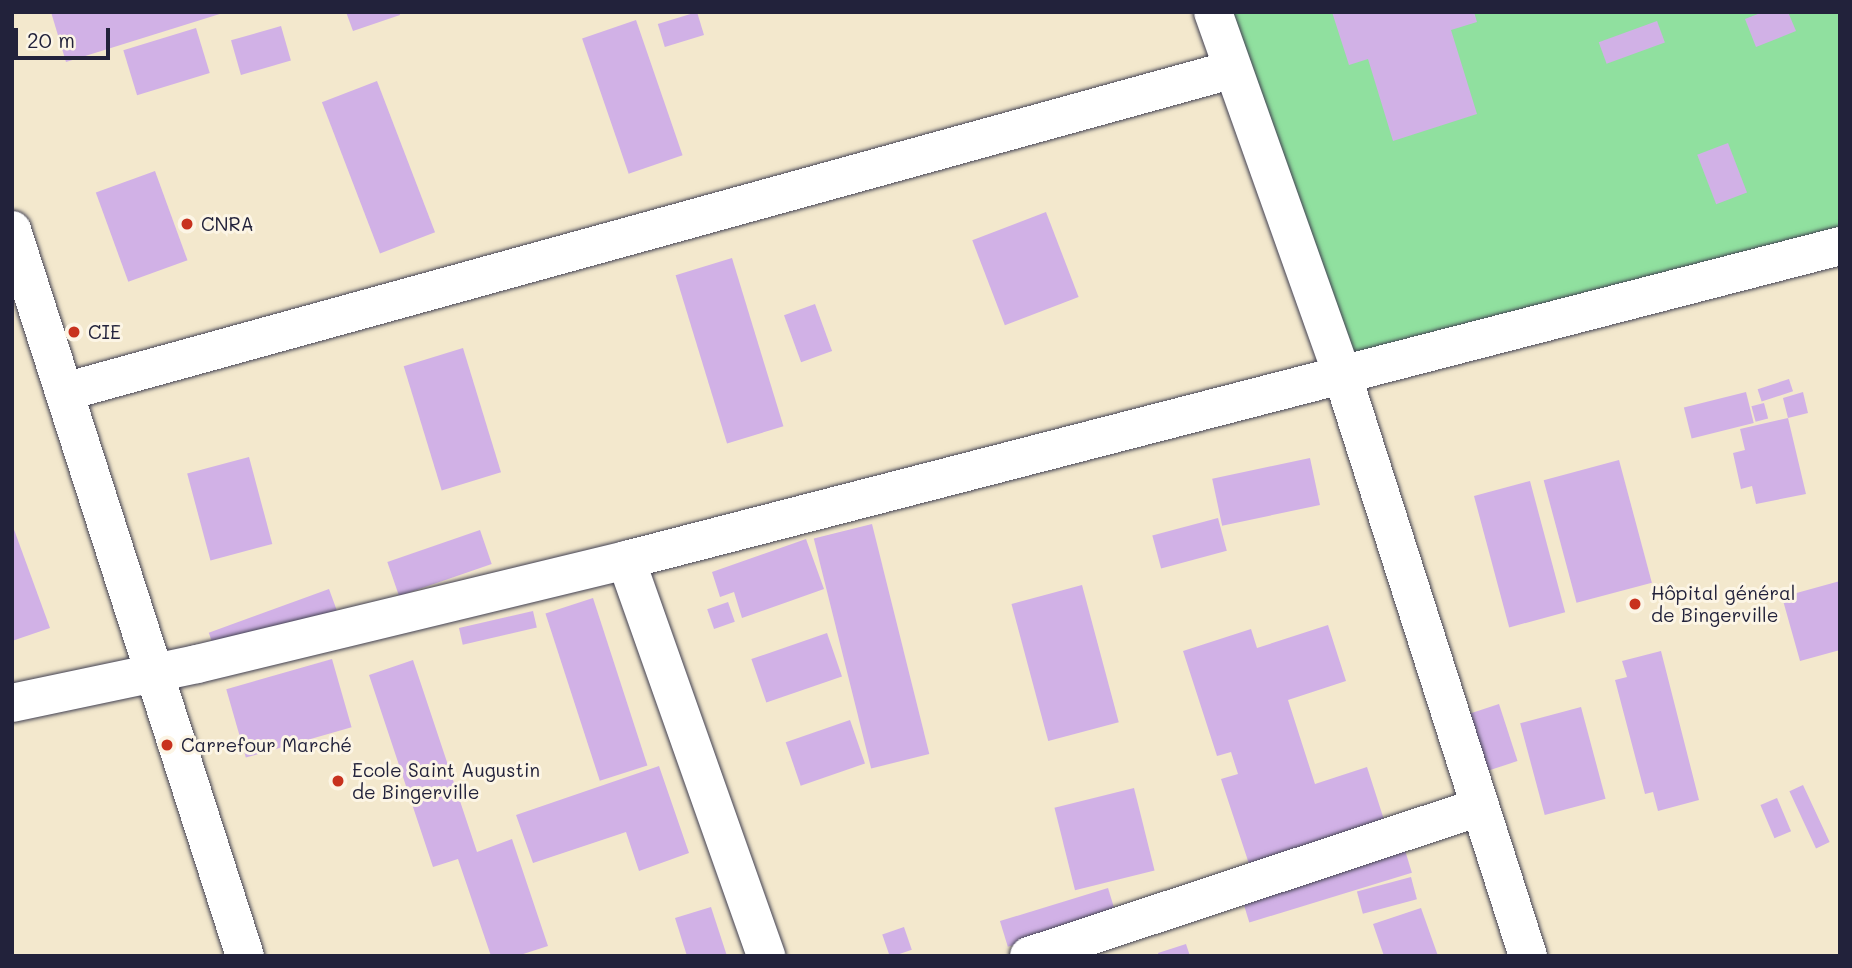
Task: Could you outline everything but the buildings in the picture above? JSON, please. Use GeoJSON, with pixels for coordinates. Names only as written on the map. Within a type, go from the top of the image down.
{"type":"FeatureCollection","features":[{"type":"Feature","properties":{"kind":"street"},"geometry":{"type":"LineString","coordinates":[[1213,12],[1231,70],[1342,374],[1528,956]]}},
{"type":"Feature","properties":{"kind":"street"},"geometry":{"type":"LineString","coordinates":[[64,392],[1231,70]]}},
{"type":"Feature","properties":{"kind":"street"},"geometry":{"type":"LineString","coordinates":[[12,230],[245,956]]}},
{"type":"Feature","properties":{"kind":"street"},"geometry":{"type":"LineString","coordinates":[[12,703],[156,673],[626,560],[1840,246]]}},
{"type":"Feature","properties":{"kind":"street"},"geometry":{"type":"LineString","coordinates":[[626,560],[766,956]]}},
{"type":"Feature","properties":{"kind":"street"},"geometry":{"type":"LineString","coordinates":[[1030,956],[1480,807]]}},
{"type":"Feature","properties":{"kind":"green space"},"geometry":{"type":"Polygon","coordinates":[[[1229,12],[1840,12],[1840,232],[1330,362],[1229,12]]]}},
{"type":"Feature","properties":{"kind":"place","name":"CNRA"},"geometry":{"type":"Point","coordinates":[187,224]}},
{"type":"Feature","properties":{"kind":"place","name":"CIE"},"geometry":{"type":"Point","coordinates":[74,332]}},
{"type":"Feature","properties":{"kind":"place","name":"Hôpital général de Bingerville"},"geometry":{"type":"Point","coordinates":[1635,604]}},
{"type":"Feature","properties":{"kind":"place","name":"Carrefour Marché"},"geometry":{"type":"Point","coordinates":[167,745]}},
{"type":"Feature","properties":{"kind":"place","name":"Ecole Saint Augustin de Bingerville"},"geometry":{"type":"Point","coordinates":[338,781]}}]}
